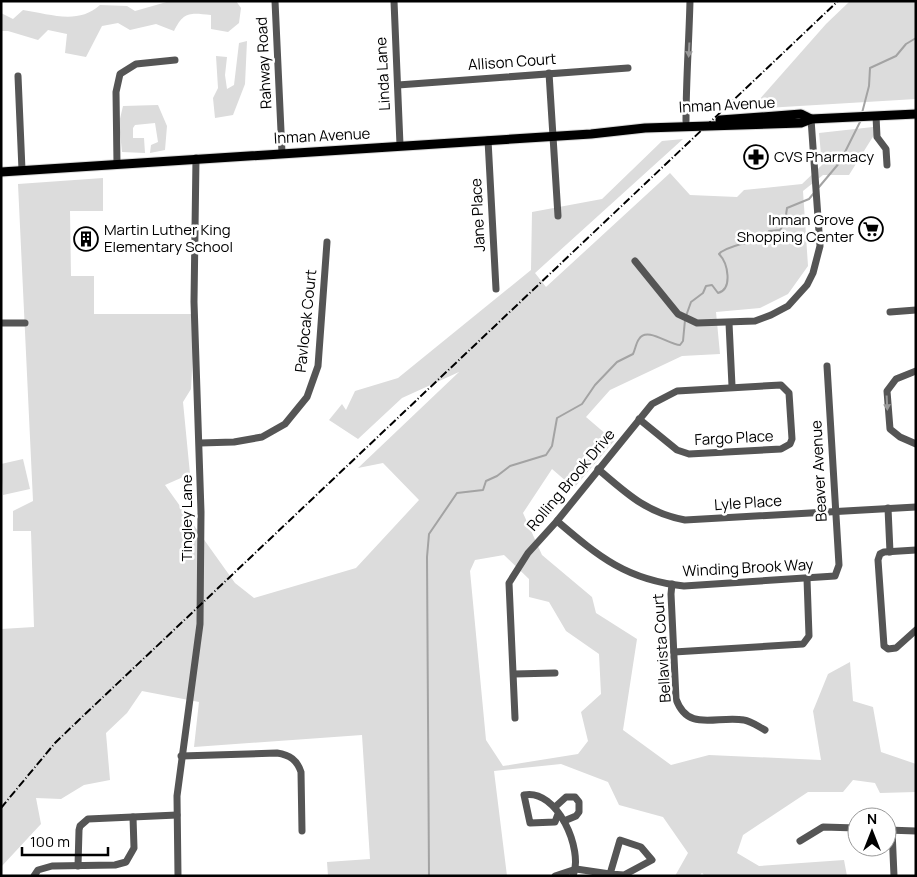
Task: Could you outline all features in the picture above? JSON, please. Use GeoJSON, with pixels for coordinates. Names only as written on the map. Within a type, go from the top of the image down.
{"type":"FeatureCollection","features":[{"type":"Feature","properties":{"kind":"main road","name":"Inman Avenue"},"geometry":{"type":"LineString","coordinates":[[645,128],[658,123],[801,114],[811,119]]}},
{"type":"Feature","properties":{"kind":"main road","name":"Inman Avenue"},"geometry":{"type":"LineString","coordinates":[[1,172],[553,136],[645,128],[802,123],[811,119],[916,114]]}},
{"type":"Feature","properties":{"kind":"street","name":"Rahway Road"},"geometry":{"type":"LineString","coordinates":[[275,1],[282,153]]}},
{"type":"Feature","properties":{"kind":"street"},"geometry":{"type":"LineString","coordinates":[[684,1],[689,20]]}},
{"type":"Feature","properties":{"kind":"street"},"geometry":{"type":"LineString","coordinates":[[686,121],[690,1]]}},
{"type":"Feature","properties":{"kind":"street","name":"Linda Lane"},"geometry":{"type":"LineString","coordinates":[[394,2],[400,146]]}},
{"type":"Feature","properties":{"kind":"street"},"geometry":{"type":"LineString","coordinates":[[117,164],[116,92],[120,74],[136,64],[175,60]]}},
{"type":"Feature","properties":{"kind":"street","name":"Allison Court"},"geometry":{"type":"LineString","coordinates":[[398,85],[628,68]]}},
{"type":"Feature","properties":{"kind":"street"},"geometry":{"type":"LineString","coordinates":[[549,73],[558,216]]}},
{"type":"Feature","properties":{"kind":"street"},"geometry":{"type":"LineString","coordinates":[[18,76],[22,170]]}},
{"type":"Feature","properties":{"kind":"street"},"geometry":{"type":"LineString","coordinates":[[876,116],[877,136],[886,149],[887,165]]}},
{"type":"Feature","properties":{"kind":"street"},"geometry":{"type":"LineString","coordinates":[[635,261],[686,318],[705,324],[755,321],[771,316],[788,306],[807,285],[813,273],[820,246],[811,119]]}},
{"type":"Feature","properties":{"kind":"street","name":"Jane Place"},"geometry":{"type":"LineString","coordinates":[[488,140],[496,289]]}},
{"type":"Feature","properties":{"kind":"street","name":"Tingley Lane"},"geometry":{"type":"LineString","coordinates":[[178,876],[177,815],[181,756],[200,624],[202,512],[194,302],[196,158]]}},
{"type":"Feature","properties":{"kind":"street","name":"Pavlocak Court"},"geometry":{"type":"LineString","coordinates":[[200,443],[234,442],[262,436],[285,424],[307,397],[318,366],[327,242]]}},
{"type":"Feature","properties":{"kind":"street"},"geometry":{"type":"LineString","coordinates":[[890,312],[916,310]]}},
{"type":"Feature","properties":{"kind":"street"},"geometry":{"type":"LineString","coordinates":[[1,323],[25,323]]}},
{"type":"Feature","properties":{"kind":"street"},"geometry":{"type":"LineString","coordinates":[[729,323],[732,386]]}},
{"type":"Feature","properties":{"kind":"street","name":"Beaver Avenue"},"geometry":{"type":"LineString","coordinates":[[827,366],[838,573]]}},
{"type":"Feature","properties":{"kind":"street"},"geometry":{"type":"LineString","coordinates":[[916,371],[896,378],[887,391],[890,429],[900,437],[916,444]]}},
{"type":"Feature","properties":{"kind":"street","name":"Rolling Brook Drive"},"geometry":{"type":"LineString","coordinates":[[515,718],[509,582],[528,552],[557,521],[639,418],[652,404],[667,394],[677,391],[775,384],[782,385],[789,394]]}},
{"type":"Feature","properties":{"kind":"street","name":"Fargo Place"},"geometry":{"type":"LineString","coordinates":[[639,418],[677,450],[689,454],[781,449],[790,444],[792,439],[789,394]]}},
{"type":"Feature","properties":{"kind":"street","name":"Lyle Place"},"geometry":{"type":"LineString","coordinates":[[598,469],[645,507],[660,515],[686,520],[916,507]]}},
{"type":"Feature","properties":{"kind":"street"},"geometry":{"type":"LineString","coordinates":[[888,508],[890,552]]}},
{"type":"Feature","properties":{"kind":"street","name":"Winding Brook Way"},"geometry":{"type":"LineString","coordinates":[[557,521],[609,563],[652,580],[672,584],[807,579],[832,577],[838,573]]}},
{"type":"Feature","properties":{"kind":"street"},"geometry":{"type":"LineString","coordinates":[[916,550],[880,554],[878,560],[884,646],[888,649],[896,648],[916,630]]}},
{"type":"Feature","properties":{"kind":"street"},"geometry":{"type":"LineString","coordinates":[[674,652],[803,644],[809,636],[807,579]]}},
{"type":"Feature","properties":{"kind":"street","name":"Bellavista Court"},"geometry":{"type":"LineString","coordinates":[[672,584],[676,699],[683,714],[694,720],[745,720],[765,730]]}},
{"type":"Feature","properties":{"kind":"street"},"geometry":{"type":"LineString","coordinates":[[514,674],[556,673]]}},
{"type":"Feature","properties":{"kind":"street"},"geometry":{"type":"LineString","coordinates":[[181,756],[277,752],[287,755],[299,765],[301,772],[302,831]]}},
{"type":"Feature","properties":{"kind":"street"},"geometry":{"type":"LineString","coordinates":[[564,821],[576,816],[579,812],[579,802],[575,797],[566,797],[556,810],[555,822],[530,824],[524,795],[537,794],[556,810],[564,821],[570,834],[574,872]]}},
{"type":"Feature","properties":{"kind":"street"},"geometry":{"type":"LineString","coordinates":[[78,866],[79,830],[83,822],[93,817],[177,815]]}},
{"type":"Feature","properties":{"kind":"street"},"geometry":{"type":"LineString","coordinates":[[34,876],[44,867],[126,862],[134,848],[133,816]]}},
{"type":"Feature","properties":{"kind":"street"},"geometry":{"type":"LineString","coordinates":[[800,841],[823,827],[847,828]]}},
{"type":"Feature","properties":{"kind":"street"},"geometry":{"type":"LineString","coordinates":[[897,830],[916,831]]}},
{"type":"Feature","properties":{"kind":"street"},"geometry":{"type":"LineString","coordinates":[[555,876],[574,872],[624,876],[652,860],[641,847],[620,840],[610,874]]}},
{"type":"Feature","properties":{"kind":"street"},"geometry":{"type":"LineString","coordinates":[[892,857],[894,876]]}},
{"type":"Feature","properties":{"kind":"shaded area"},"geometry":{"type":"Polygon","coordinates":[[[170,1],[236,1],[241,8],[239,23],[228,32],[211,29],[211,15],[193,14],[181,20],[174,31],[156,24],[130,30],[118,23],[102,26],[86,57],[65,53],[67,34],[48,30],[38,40],[8,31],[1,31],[1,13],[13,19],[23,10],[73,16],[82,15],[100,5],[127,6],[135,11],[170,1]]]}},
{"type":"Feature","properties":{"kind":"shaded area"},"geometry":{"type":"Polygon","coordinates":[[[850,1],[916,1],[916,99],[751,109],[826,24],[850,1]]]}},
{"type":"Feature","properties":{"kind":"shaded area"},"geometry":{"type":"Polygon","coordinates":[[[247,41],[245,84],[233,115],[215,118],[213,98],[218,88],[216,56],[227,57],[225,75],[227,89],[234,85],[239,43],[247,41]]]}},
{"type":"Feature","properties":{"kind":"shaded area"},"geometry":{"type":"Polygon","coordinates":[[[158,105],[167,126],[165,150],[150,153],[151,145],[158,142],[155,123],[135,125],[133,128],[133,138],[144,138],[145,153],[122,152],[119,123],[123,106],[158,105]]]}},
{"type":"Feature","properties":{"kind":"shaded area"},"geometry":{"type":"Polygon","coordinates":[[[873,127],[874,135],[849,175],[823,175],[803,191],[808,266],[788,294],[760,308],[716,312],[720,354],[682,356],[610,390],[586,417],[614,441],[574,488],[552,469],[523,513],[542,555],[592,597],[596,613],[637,639],[623,730],[671,765],[709,755],[821,760],[813,711],[828,674],[850,662],[853,701],[873,707],[881,752],[916,764],[916,792],[880,793],[875,783],[853,780],[843,792],[808,792],[743,835],[737,853],[759,866],[844,860],[847,876],[705,876],[702,873],[699,876],[675,876],[688,853],[663,817],[619,805],[608,782],[561,764],[494,771],[507,876],[328,876],[327,862],[370,859],[362,735],[194,747],[199,702],[142,691],[127,713],[106,733],[110,780],[84,785],[61,799],[36,798],[41,824],[1,867],[1,629],[34,627],[31,531],[13,531],[13,511],[33,501],[18,184],[103,178],[103,211],[70,211],[71,276],[94,276],[94,314],[195,314],[191,389],[183,402],[190,474],[165,485],[235,583],[254,598],[356,568],[419,500],[383,463],[358,468],[459,372],[402,398],[358,439],[329,420],[342,404],[346,410],[355,391],[398,378],[531,270],[532,212],[602,199],[662,141],[683,139],[535,273],[546,287],[670,173],[690,195],[737,197],[744,190],[802,184],[822,165],[819,133],[873,127]],[[504,555],[475,560],[470,571],[486,740],[503,766],[578,754],[588,741],[581,712],[601,694],[599,654],[566,631],[549,602],[529,597],[529,579],[504,555]]]}},
{"type":"Feature","properties":{"kind":"shaded area"},"geometry":{"type":"Polygon","coordinates":[[[23,459],[30,489],[3,495],[1,464],[23,459]]]}},
{"type":"Feature","properties":{"kind":"waterway"},"geometry":{"type":"LineString","coordinates":[[862,113],[869,86],[870,68],[896,56],[906,44],[916,38]]}},
{"type":"Feature","properties":{"kind":"waterway"},"geometry":{"type":"LineString","coordinates":[[819,187],[840,162],[861,120]]}},
{"type":"Feature","properties":{"kind":"waterway"},"geometry":{"type":"LineString","coordinates":[[686,316],[691,302],[703,293],[706,286],[712,285],[718,293],[723,291],[726,286],[728,275],[725,263],[719,254],[721,252],[738,245],[767,238],[769,231],[780,230],[785,222],[787,208],[809,199],[814,193]]}},
{"type":"Feature","properties":{"kind":"waterway"},"geometry":{"type":"LineString","coordinates":[[429,876],[427,557],[429,534],[457,493],[483,490],[486,481],[497,476],[510,466],[546,455],[552,446],[557,418],[582,404],[595,385],[617,362],[633,354],[638,341],[643,336],[647,334],[653,335],[680,345],[683,341],[685,320]]}},
{"type":"Feature","properties":{"kind":"railway"},"geometry":{"type":"LineString","coordinates":[[1,808],[55,743],[838,1]]}},
{"type":"Feature","properties":{"kind":"place","name":"CVS Pharmacy"},"geometry":{"type":"Point","coordinates":[756,157]}},
{"type":"Feature","properties":{"kind":"place","name":"Inman Grove Shopping Center"},"geometry":{"type":"Point","coordinates":[871,229]}},
{"type":"Feature","properties":{"kind":"place","name":"Martin Luther King Elementary School"},"geometry":{"type":"Point","coordinates":[86,239]}}]}
